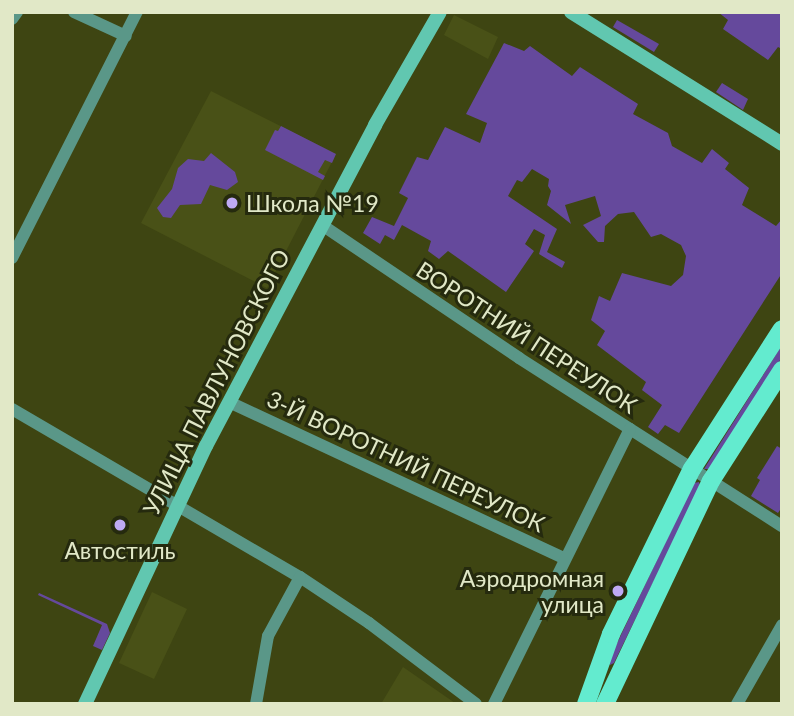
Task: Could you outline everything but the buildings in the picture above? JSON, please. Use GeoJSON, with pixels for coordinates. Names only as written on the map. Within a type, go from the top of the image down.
{"type":"FeatureCollection","features":[{"type":"Feature","properties":{"kind":"main road"},"geometry":{"type":"LineString","coordinates":[[578,704],[692,469],[782,329]]}},
{"type":"Feature","properties":{"kind":"main road"},"geometry":{"type":"LineString","coordinates":[[605,704],[711,481],[782,370]]}},
{"type":"Feature","properties":{"kind":"main road"},"geometry":{"type":"LineString","coordinates":[[600,660],[609,675],[620,672]]}},
{"type":"Feature","properties":{"kind":"main road"},"geometry":{"type":"LineString","coordinates":[[586,704],[600,660]]}},
{"type":"Feature","properties":{"kind":"street"},"geometry":{"type":"LineString","coordinates":[[12,19],[17,12]]}},
{"type":"Feature","properties":{"kind":"street"},"geometry":{"type":"LineString","coordinates":[[74,12],[126,36]]}},
{"type":"Feature","properties":{"kind":"street"},"geometry":{"type":"LineString","coordinates":[[12,258],[137,12]]}},
{"type":"Feature","properties":{"kind":"street","name":"УЛИЦА ПАВЛУНОВСКОГО"},"geometry":{"type":"LineString","coordinates":[[85,704],[229,402],[322,225],[440,12]]}},
{"type":"Feature","properties":{"kind":"street"},"geometry":{"type":"LineString","coordinates":[[571,12],[782,144]]}},
{"type":"Feature","properties":{"kind":"street","name":"ВОРОТНИЙ ПЕРЕУЛОК"},"geometry":{"type":"LineString","coordinates":[[322,225],[782,526]]}},
{"type":"Feature","properties":{"kind":"street","name":"3-Й ВОРОТНИЙ ПЕРЕУЛОК"},"geometry":{"type":"LineString","coordinates":[[229,402],[565,559]]}},
{"type":"Feature","properties":{"kind":"street"},"geometry":{"type":"LineString","coordinates":[[12,409],[300,577],[369,623],[477,704]]}},
{"type":"Feature","properties":{"kind":"street"},"geometry":{"type":"LineString","coordinates":[[494,704],[630,429]]}},
{"type":"Feature","properties":{"kind":"street"},"geometry":{"type":"LineString","coordinates":[[256,704],[268,636],[300,577]]}},
{"type":"Feature","properties":{"kind":"street"},"geometry":{"type":"LineString","coordinates":[[737,704],[782,625]]}},
{"type":"Feature","properties":{"kind":"shaded area"},"geometry":{"type":"Polygon","coordinates":[[[718,12],[782,12],[782,49],[778,47],[768,60],[723,29],[728,20],[718,12]]]}},
{"type":"Feature","properties":{"kind":"shaded area"},"geometry":{"type":"Polygon","coordinates":[[[454,15],[498,37],[488,59],[444,35],[454,15]]]}},
{"type":"Feature","properties":{"kind":"shaded area"},"geometry":{"type":"Polygon","coordinates":[[[617,20],[659,44],[654,52],[613,27],[617,20]]]}},
{"type":"Feature","properties":{"kind":"shaded area"},"geometry":{"type":"Polygon","coordinates":[[[504,43],[524,51],[530,46],[572,76],[580,67],[638,104],[633,114],[668,133],[672,146],[702,163],[712,149],[729,163],[725,169],[749,188],[742,205],[776,226],[782,219],[782,273],[679,433],[665,425],[658,434],[648,427],[662,405],[642,390],[646,382],[597,345],[605,331],[591,320],[599,296],[610,301],[622,273],[671,286],[683,275],[686,256],[681,245],[661,234],[651,237],[634,212],[618,214],[605,226],[604,242],[598,242],[583,225],[601,216],[595,196],[565,205],[571,224],[547,205],[551,191],[548,186],[549,179],[532,169],[522,182],[517,180],[508,196],[557,229],[547,252],[565,262],[562,268],[539,254],[545,235],[534,229],[525,244],[534,251],[506,292],[448,251],[439,259],[428,251],[431,241],[402,225],[394,240],[385,235],[380,244],[363,233],[372,217],[394,226],[408,198],[399,193],[417,157],[428,160],[445,127],[480,143],[487,123],[466,114],[504,43]]]}},
{"type":"Feature","properties":{"kind":"shaded area"},"geometry":{"type":"Polygon","coordinates":[[[722,83],[748,99],[743,110],[716,92],[722,83]]]}},
{"type":"Feature","properties":{"kind":"shaded area","name":"Школа №19"},"geometry":{"type":"Polygon","coordinates":[[[211,91],[336,154],[267,288],[141,223],[211,91]]]}},
{"type":"Feature","properties":{"kind":"shaded area"},"geometry":{"type":"Polygon","coordinates":[[[281,126],[336,154],[332,163],[325,160],[318,172],[325,176],[323,180],[265,150],[275,130],[278,131],[281,126]]]}},
{"type":"Feature","properties":{"kind":"shaded area"},"geometry":{"type":"Polygon","coordinates":[[[211,153],[235,172],[238,182],[227,190],[210,185],[201,204],[180,205],[171,218],[163,217],[157,208],[172,189],[178,168],[188,159],[204,161],[211,153]]]}},
{"type":"Feature","properties":{"kind":"shaded area"},"geometry":{"type":"Polygon","coordinates":[[[782,345],[782,357],[710,469],[704,469],[782,345]]]}},
{"type":"Feature","properties":{"kind":"shaded area"},"geometry":{"type":"Polygon","coordinates":[[[777,446],[782,449],[782,507],[778,513],[751,496],[760,480],[757,478],[777,446]]]}},
{"type":"Feature","properties":{"kind":"shaded area"},"geometry":{"type":"Polygon","coordinates":[[[699,482],[700,486],[614,663],[610,665],[608,662],[694,483],[699,482]]]}},
{"type":"Feature","properties":{"kind":"shaded area"},"geometry":{"type":"Polygon","coordinates":[[[152,592],[187,609],[154,679],[119,663],[152,592]]]}},
{"type":"Feature","properties":{"kind":"shaded area"},"geometry":{"type":"Polygon","coordinates":[[[39,593],[107,624],[110,633],[102,650],[93,646],[102,625],[38,595],[39,593]]]}},
{"type":"Feature","properties":{"kind":"shaded area"},"geometry":{"type":"Polygon","coordinates":[[[403,667],[455,703],[455,704],[381,704],[403,667]]]}},
{"type":"Feature","properties":{"kind":"place","name":"Школа №19"},"geometry":{"type":"Point","coordinates":[232,203]}},
{"type":"Feature","properties":{"kind":"place","name":"Автостиль"},"geometry":{"type":"Point","coordinates":[120,525]}},
{"type":"Feature","properties":{"kind":"place","name":"Аэродромная улица"},"geometry":{"type":"Point","coordinates":[618,591]}}]}
